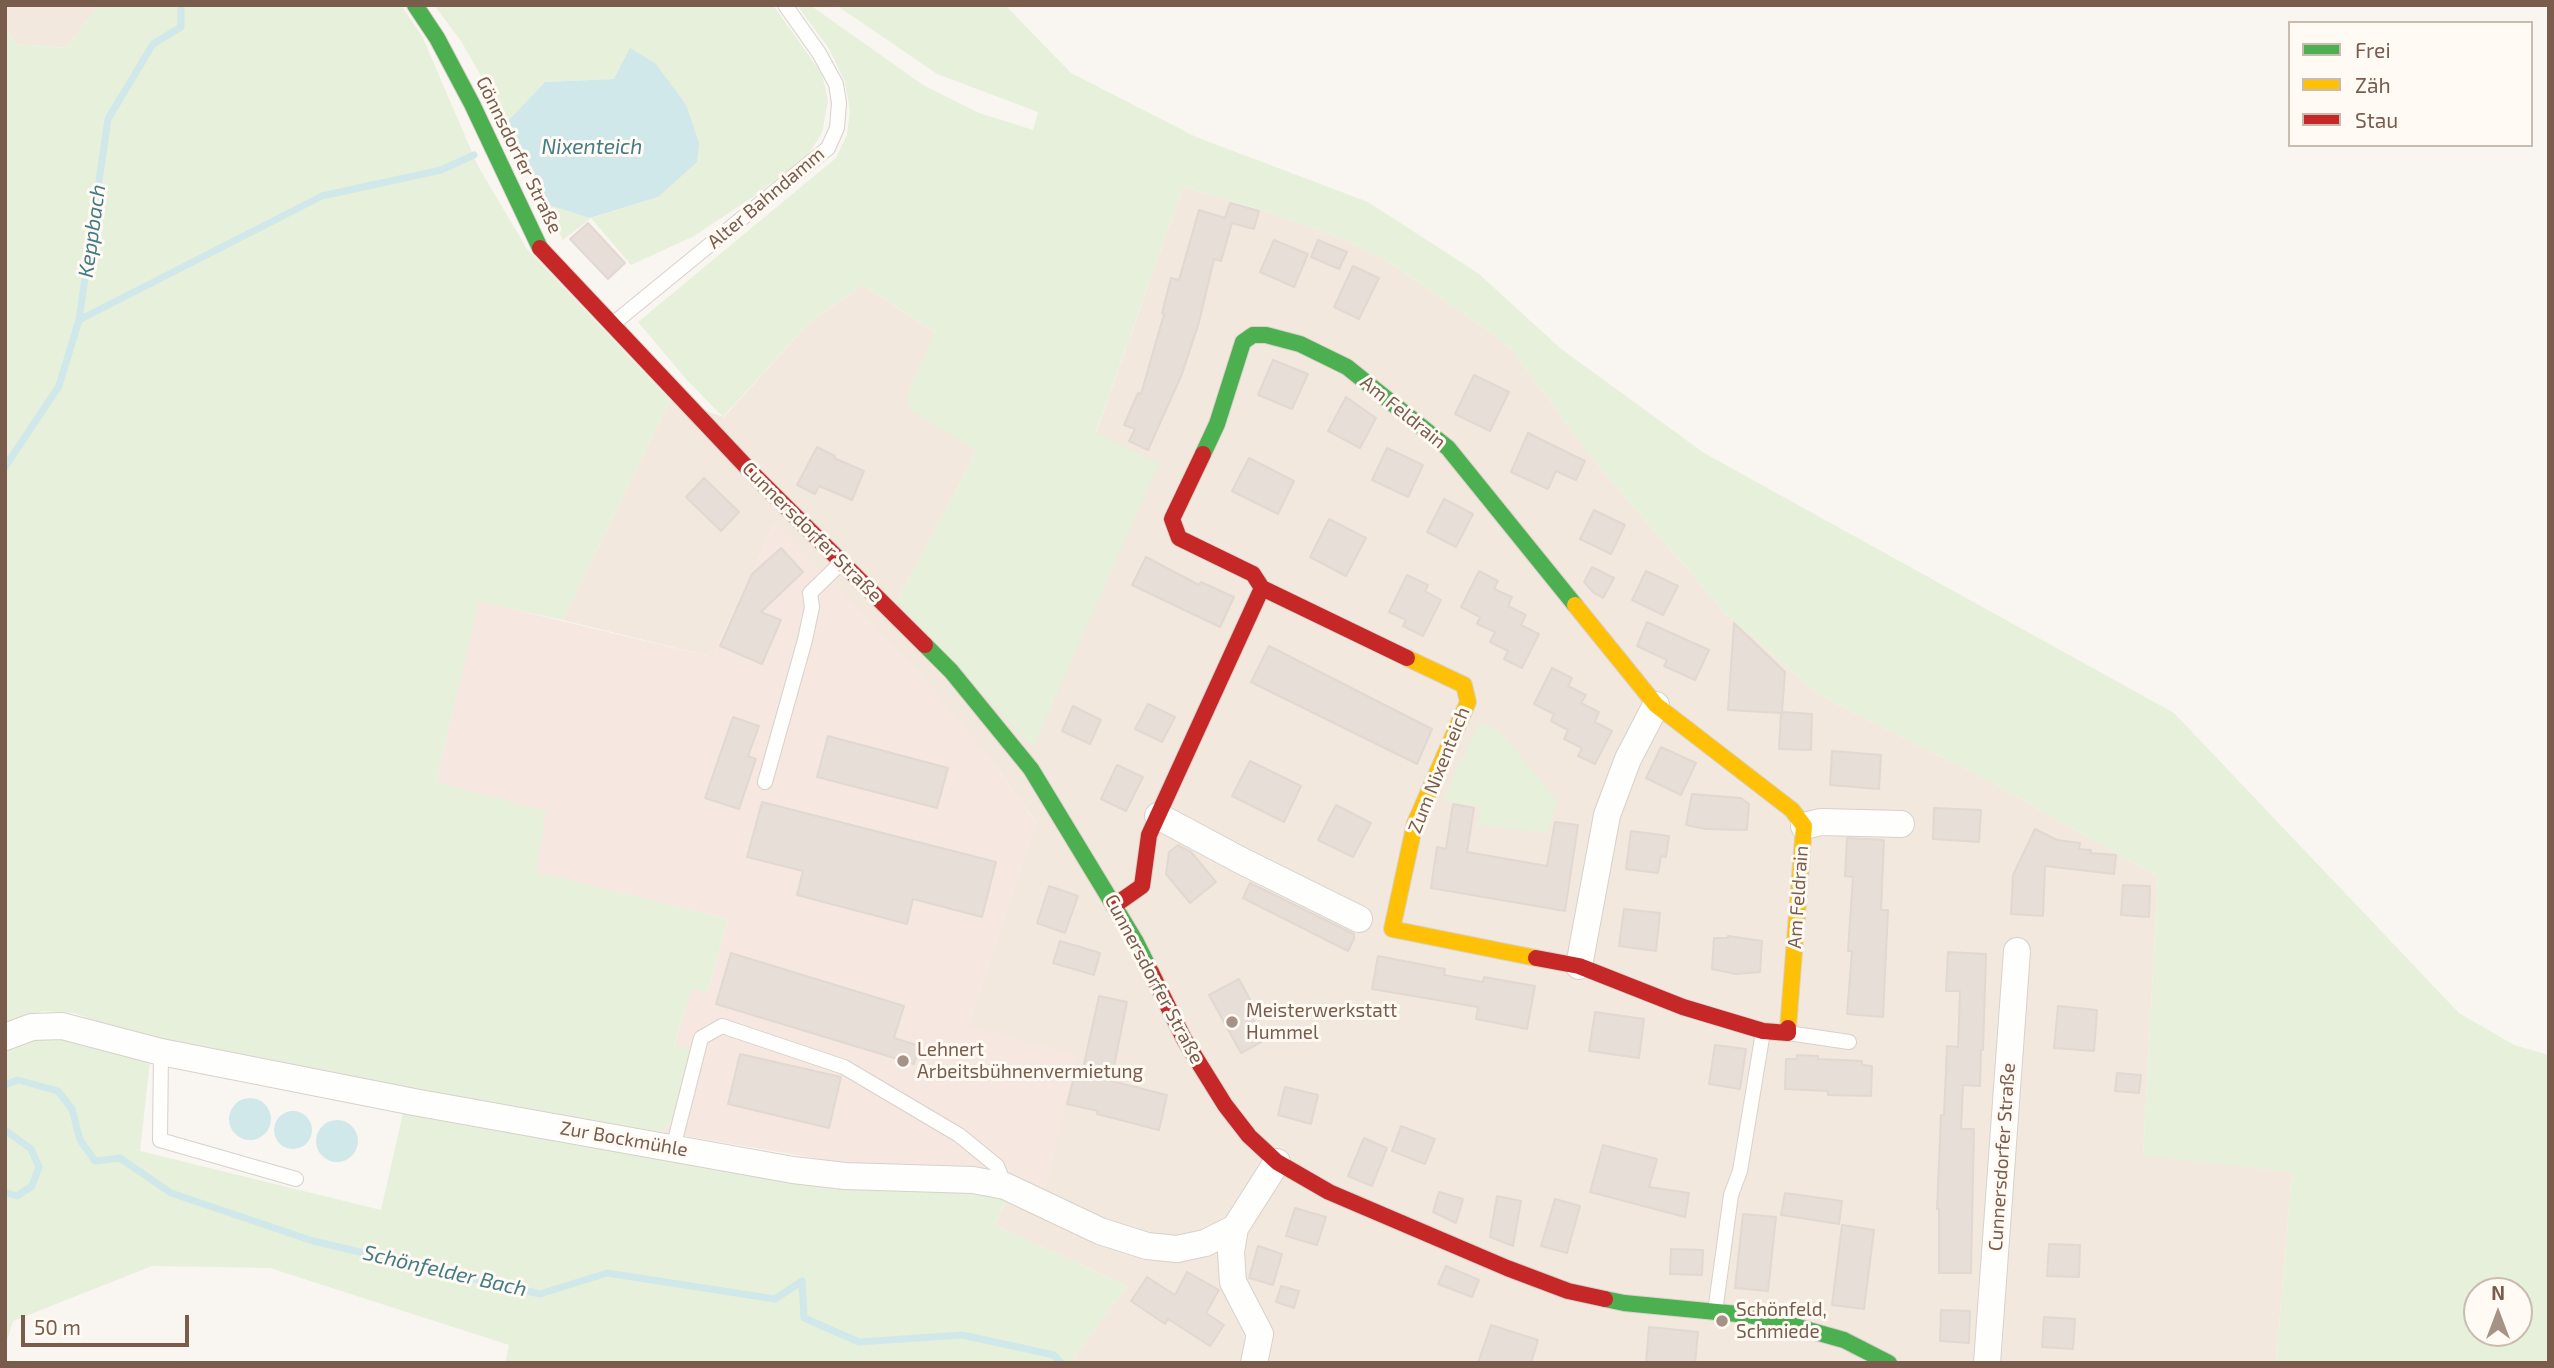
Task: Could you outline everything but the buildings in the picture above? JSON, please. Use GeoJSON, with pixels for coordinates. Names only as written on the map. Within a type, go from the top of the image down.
{"type":"FeatureCollection","features":[{"type":"Feature","properties":{"kind":"street","name":"Gönnsdorfer Straße"},"geometry":{"type":"LineString","coordinates":[[415,5],[437,38],[472,104],[538,245],[601,311]]}},
{"type":"Feature","properties":{"kind":"street","name":"Cunnersdorfer Straße"},"geometry":{"type":"LineString","coordinates":[[601,311],[747,468],[951,671],[1013,745],[1064,819],[1115,905],[1184,1039],[1225,1105],[1249,1136],[1277,1162],[1329,1192],[1382,1216],[1568,1291],[1624,1303],[1773,1320],[1844,1340],[1889,1363]]}},
{"type":"Feature","properties":{"kind":"street","name":"Am Feldrain"},"geometry":{"type":"LineString","coordinates":[[1262,588],[1253,574],[1179,538],[1172,519],[1217,424],[1243,342],[1253,335],[1266,335],[1300,344],[1347,367],[1448,448],[1656,705],[1792,810],[1804,826],[1788,1033]]}},
{"type":"Feature","properties":{"kind":"street"},"geometry":{"type":"LineString","coordinates":[[1115,905],[1142,886],[1149,835],[1262,588]]}},
{"type":"Feature","properties":{"kind":"street","name":"Zum Nixenteich"},"geometry":{"type":"LineString","coordinates":[[1262,588],[1464,685],[1468,702],[1415,823],[1392,929],[1578,966],[1683,1007],[1763,1031],[1788,1033]]}},
{"type":"Feature","properties":{"kind":"street"},"geometry":{"type":"LineString","coordinates":[[1578,966],[1607,815],[1628,759],[1656,705]]}},
{"type":"Feature","properties":{"kind":"street"},"geometry":{"type":"LineString","coordinates":[[1158,816],[1359,919]]}},
{"type":"Feature","properties":{"kind":"street"},"geometry":{"type":"LineString","coordinates":[[1804,826],[1821,822],[1901,824]]}},
{"type":"Feature","properties":{"kind":"street","name":"Cunnersdorfer Straße"},"geometry":{"type":"LineString","coordinates":[[1987,1363],[2017,951]]}},
{"type":"Feature","properties":{"kind":"street","name":"Zur Bockmühle"},"geometry":{"type":"LineString","coordinates":[[5,1037],[32,1027],[62,1026],[160,1052],[414,1102],[793,1170],[845,1176],[974,1180],[1005,1186],[1100,1231],[1147,1246],[1177,1249],[1205,1243],[1235,1228]]}},
{"type":"Feature","properties":{"kind":"street"},"geometry":{"type":"LineString","coordinates":[[1254,1363],[1260,1334],[1233,1282],[1231,1252],[1235,1228],[1277,1162]]}},
{"type":"Feature","properties":{"kind":"lane","name":"Alter Bahndamm"},"geometry":{"type":"LineString","coordinates":[[613,324],[828,148],[837,128],[839,103],[836,84],[819,53],[785,5]]}},
{"type":"Feature","properties":{"kind":"lane"},"geometry":{"type":"LineString","coordinates":[[765,782],[805,639],[812,607],[810,593],[842,562]]}},
{"type":"Feature","properties":{"kind":"lane"},"geometry":{"type":"LineString","coordinates":[[673,1147],[701,1038],[722,1026],[844,1067],[959,1135],[998,1166],[1005,1186]]}},
{"type":"Feature","properties":{"kind":"lane"},"geometry":{"type":"LineString","coordinates":[[1715,1312],[1731,1195],[1740,1171],[1763,1031]]}},
{"type":"Feature","properties":{"kind":"lane"},"geometry":{"type":"LineString","coordinates":[[1788,1033],[1849,1042]]}},
{"type":"Feature","properties":{"kind":"lane"},"geometry":{"type":"LineString","coordinates":[[160,1052],[160,1140],[296,1179]]}},
{"type":"Feature","properties":{"kind":"shaded area"},"geometry":{"type":"Polygon","coordinates":[[[5,5],[99,5],[66,48],[16,44],[5,25],[5,5]]]}},
{"type":"Feature","properties":{"kind":"shaded area"},"geometry":{"type":"Polygon","coordinates":[[[1183,187],[1268,212],[1344,239],[1387,261],[1492,333],[1513,351],[1591,457],[1727,615],[1819,695],[1993,783],[2158,877],[2143,1155],[2292,1172],[2276,1363],[1079,1363],[1074,1358],[1127,1286],[995,1225],[1015,1180],[968,1026],[1036,822],[989,757],[775,523],[712,657],[563,620],[670,400],[724,417],[808,324],[863,285],[936,333],[907,394],[977,451],[897,601],[1159,465],[1096,433],[1183,187]]]}},
{"type":"Feature","properties":{"kind":"shaded area"},"geometry":{"type":"Polygon","coordinates":[[[775,523],[912,664],[989,757],[1036,822],[968,1026],[1077,1055],[1045,1192],[967,1168],[844,1163],[661,1132],[673,1120],[690,1050],[674,1046],[692,988],[708,992],[728,919],[535,872],[436,782],[479,601],[712,657],[775,523]]]}},
{"type":"Feature","properties":{"kind":"green space"},"geometry":{"type":"Polygon","coordinates":[[[99,5],[401,5],[422,36],[478,166],[527,249],[670,400],[563,620],[479,602],[436,782],[546,811],[536,872],[728,919],[708,992],[692,989],[674,1045],[691,1049],[673,1120],[661,1132],[187,1054],[74,1013],[42,1011],[5,1028],[5,25],[16,44],[66,48],[99,5]]]}},
{"type":"Feature","properties":{"kind":"green space"},"geometry":{"type":"Polygon","coordinates":[[[434,5],[773,5],[822,74],[828,101],[822,133],[807,156],[753,197],[694,236],[631,265],[591,218],[658,197],[614,79],[545,82],[507,122],[461,41],[434,5]]]}},
{"type":"Feature","properties":{"kind":"green space"},"geometry":{"type":"Polygon","coordinates":[[[797,5],[810,5],[923,85],[979,113],[1033,130],[1038,112],[937,74],[836,5],[1005,5],[1071,73],[1196,137],[1368,202],[1479,274],[1560,348],[1704,453],[2174,713],[2459,1013],[2514,1045],[2549,1055],[2549,1363],[2276,1363],[2292,1172],[2143,1156],[2158,877],[1993,783],[1819,695],[1727,615],[1591,457],[1513,351],[1492,333],[1387,261],[1344,239],[1268,212],[1183,187],[1096,432],[1159,464],[1033,748],[897,601],[977,451],[911,410],[907,394],[935,332],[863,285],[808,324],[723,417],[687,380],[638,322],[836,158],[847,135],[850,111],[845,82],[830,50],[797,5]]]}},
{"type":"Feature","properties":{"kind":"green space"},"geometry":{"type":"Polygon","coordinates":[[[543,203],[591,218],[563,240],[543,203]]]}},
{"type":"Feature","properties":{"kind":"green space"},"geometry":{"type":"Polygon","coordinates":[[[1478,724],[1499,730],[1557,801],[1547,833],[1477,824],[1482,807],[1443,800],[1478,724]]]}},
{"type":"Feature","properties":{"kind":"green space"},"geometry":{"type":"Polygon","coordinates":[[[5,1030],[63,1036],[150,1061],[140,1151],[381,1210],[404,1109],[971,1189],[1006,1199],[995,1225],[1127,1286],[1074,1358],[1079,1363],[505,1363],[509,1345],[270,1268],[152,1266],[13,1321],[5,1347],[5,1030]]]}},
{"type":"Feature","properties":{"kind":"water","name":"Nixenteich"},"geometry":{"type":"Polygon","coordinates":[[[630,48],[656,64],[686,105],[699,143],[697,162],[658,197],[590,218],[543,203],[507,122],[545,82],[614,79],[630,48]]]}},
{"type":"Feature","properties":{"kind":"water"},"geometry":{"type":"Polygon","coordinates":[[[250,1098],[265,1104],[271,1119],[265,1134],[250,1140],[235,1134],[229,1119],[235,1104],[250,1098]]]}},
{"type":"Feature","properties":{"kind":"water"},"geometry":{"type":"Polygon","coordinates":[[[293,1111],[306,1117],[312,1130],[306,1143],[293,1149],[280,1143],[274,1130],[280,1117],[293,1111]]]}},
{"type":"Feature","properties":{"kind":"water"},"geometry":{"type":"Polygon","coordinates":[[[337,1120],[352,1126],[358,1141],[352,1156],[337,1162],[322,1156],[316,1141],[322,1126],[337,1120]]]}},
{"type":"Feature","properties":{"kind":"waterway","name":"Keppbach"},"geometry":{"type":"LineString","coordinates":[[5,467],[59,386],[79,320],[108,119],[153,44],[181,27],[181,5]]}},
{"type":"Feature","properties":{"kind":"waterway"},"geometry":{"type":"LineString","coordinates":[[79,320],[322,196],[441,170],[474,155]]}},
{"type":"Feature","properties":{"kind":"waterway","name":"Schönfelder Bach"},"geometry":{"type":"LineString","coordinates":[[5,1085],[18,1080],[58,1091],[72,1109],[80,1140],[95,1161],[120,1158],[171,1193],[313,1241],[540,1294],[607,1273],[775,1299],[802,1281],[804,1318],[859,1342],[962,1335],[1054,1355],[1061,1363]]}},
{"type":"Feature","properties":{"kind":"waterway","name":"Schönfelder Bach"},"geometry":{"type":"LineString","coordinates":[[5,1130],[31,1149],[39,1167],[32,1186],[17,1196],[5,1192]]}},
{"type":"Feature","properties":{"kind":"traffic: fast"},"geometry":{"type":"LineString","coordinates":[[415,5],[437,38],[472,104],[540,248]]}},
{"type":"Feature","properties":{"kind":"traffic: fast"},"geometry":{"type":"LineString","coordinates":[[1203,454],[1217,424],[1243,342],[1253,335],[1266,335],[1300,344],[1347,367],[1448,448],[1575,605]]}},
{"type":"Feature","properties":{"kind":"traffic: fast"},"geometry":{"type":"LineString","coordinates":[[925,645],[951,671],[1031,769],[1136,942],[1151,972]]}},
{"type":"Feature","properties":{"kind":"traffic: fast"},"geometry":{"type":"LineString","coordinates":[[1605,1299],[1773,1320],[1844,1340],[1889,1363]]}},
{"type":"Feature","properties":{"kind":"traffic: slow"},"geometry":{"type":"LineString","coordinates":[[1575,605],[1656,705],[1792,810],[1804,826],[1788,1028]]}},
{"type":"Feature","properties":{"kind":"traffic: slow"},"geometry":{"type":"LineString","coordinates":[[1407,658],[1464,685],[1468,702],[1415,823],[1392,929],[1536,958]]}},
{"type":"Feature","properties":{"kind":"traffic: jam"},"geometry":{"type":"LineString","coordinates":[[540,248],[756,477],[925,645]]}},
{"type":"Feature","properties":{"kind":"traffic: jam"},"geometry":{"type":"LineString","coordinates":[[1115,905],[1142,886],[1149,835],[1262,588],[1253,574],[1179,538],[1172,519],[1203,454]]}},
{"type":"Feature","properties":{"kind":"traffic: jam"},"geometry":{"type":"LineString","coordinates":[[1262,588],[1407,658]]}},
{"type":"Feature","properties":{"kind":"traffic: jam"},"geometry":{"type":"LineString","coordinates":[[1536,958],[1579,966],[1683,1007],[1763,1031],[1788,1033],[1788,1028]]}},
{"type":"Feature","properties":{"kind":"traffic: jam"},"geometry":{"type":"LineString","coordinates":[[1151,972],[1184,1039],[1225,1105],[1249,1136],[1277,1162],[1329,1192],[1507,1268],[1568,1291],[1605,1299]]}},
{"type":"Feature","properties":{"kind":"place","name":"Meisterwerkstatt Hummel"},"geometry":{"type":"Point","coordinates":[1232,1022]}},
{"type":"Feature","properties":{"kind":"place","name":"Lehnert Arbeitsbühnenvermietung"},"geometry":{"type":"Point","coordinates":[903,1061]}},
{"type":"Feature","properties":{"kind":"place","name":"Schönfeld, Schmiede"},"geometry":{"type":"Point","coordinates":[1722,1321]}}]}
